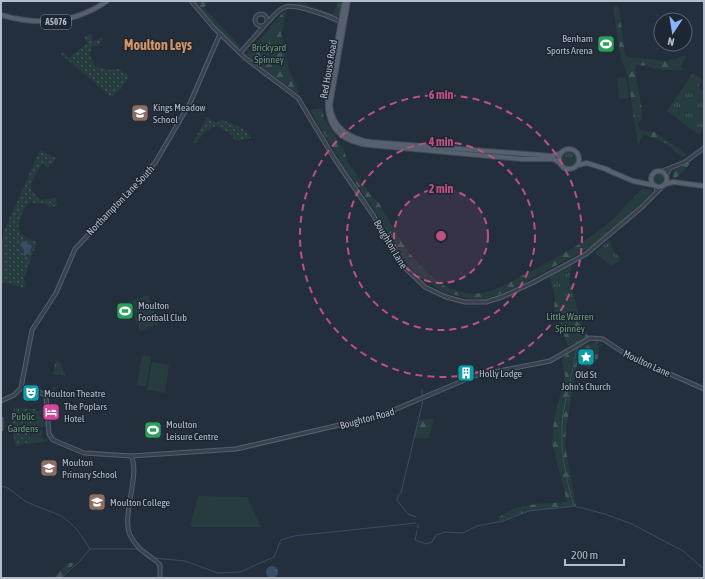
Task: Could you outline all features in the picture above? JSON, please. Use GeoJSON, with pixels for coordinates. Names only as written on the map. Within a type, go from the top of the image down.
{"type":"FeatureCollection","features":[{"type":"Feature","properties":{"kind":"main road","name":"A5076"},"geometry":{"type":"LineString","coordinates":[[1,15],[32,22],[56,22],[81,16],[107,1]]}},
{"type":"Feature","properties":{"kind":"main road","name":"Red House Road"},"geometry":{"type":"LineString","coordinates":[[346,1],[341,24],[340,50],[330,107],[335,121],[344,132],[353,138],[365,141],[552,156],[561,153]]}},
{"type":"Feature","properties":{"kind":"main road"},"geometry":{"type":"LineString","coordinates":[[341,24],[327,100],[329,117],[338,132],[352,142],[369,145],[493,155]]}},
{"type":"Feature","properties":{"kind":"main road"},"geometry":{"type":"LineString","coordinates":[[331,74],[336,54],[340,50]]}},
{"type":"Feature","properties":{"kind":"main road"},"geometry":{"type":"LineString","coordinates":[[560,163],[561,153],[570,149],[575,151],[587,163],[639,182],[654,186],[673,182],[704,186]]}},
{"type":"Feature","properties":{"kind":"main road"},"geometry":{"type":"LineString","coordinates":[[473,150],[475,152],[521,159],[553,159],[560,163],[563,168],[569,170],[578,165],[587,163]]}},
{"type":"Feature","properties":{"kind":"main road"},"geometry":{"type":"LineString","coordinates":[[578,165],[579,155]]}},
{"type":"Feature","properties":{"kind":"main road"},"geometry":{"type":"LineString","coordinates":[[639,182],[650,177],[654,173],[660,172],[673,182]]}},
{"type":"Feature","properties":{"kind":"main road"},"geometry":{"type":"LineString","coordinates":[[664,185],[667,176]]}},
{"type":"Feature","properties":{"kind":"main road"},"geometry":{"type":"LineString","coordinates":[[650,177],[650,182],[654,186]]}},
{"type":"Feature","properties":{"kind":"street","name":"Boughton Lane"},"geometry":{"type":"LineString","coordinates":[[191,1],[220,34],[240,53],[298,98],[334,158],[374,215],[402,265],[425,287],[446,297],[465,302],[486,302],[519,289],[586,254],[655,195],[664,185]]}},
{"type":"Feature","properties":{"kind":"street"},"geometry":{"type":"LineString","coordinates":[[240,53],[280,9],[290,6],[328,18],[341,24]]}},
{"type":"Feature","properties":{"kind":"street"},"geometry":{"type":"LineString","coordinates":[[257,33],[257,25],[254,20],[256,16],[261,14],[266,17],[272,17]]}},
{"type":"Feature","properties":{"kind":"street"},"geometry":{"type":"LineString","coordinates":[[265,24],[266,17]]}},
{"type":"Feature","properties":{"kind":"street"},"geometry":{"type":"LineString","coordinates":[[257,25],[265,24]]}},
{"type":"Feature","properties":{"kind":"street","name":"Northampton Lane South"},"geometry":{"type":"LineString","coordinates":[[21,388],[32,330],[56,293],[75,249],[155,163],[190,103],[220,34]]}},
{"type":"Feature","properties":{"kind":"street"},"geometry":{"type":"LineString","coordinates":[[660,172],[671,169],[689,160],[704,148]]}},
{"type":"Feature","properties":{"kind":"street"},"geometry":{"type":"LineString","coordinates":[[667,176],[671,169]]}},
{"type":"Feature","properties":{"kind":"street"},"geometry":{"type":"LineString","coordinates":[[654,186],[657,190],[655,195]]}},
{"type":"Feature","properties":{"kind":"street","name":"Boughton Road"},"geometry":{"type":"LineString","coordinates":[[21,388],[38,391],[46,396],[49,431],[53,440],[84,453],[131,456],[236,449],[382,415],[474,376],[550,362],[590,338]]}},
{"type":"Feature","properties":{"kind":"street","name":"Moulton Lane"},"geometry":{"type":"LineString","coordinates":[[590,338],[603,339],[627,355],[704,389]]}},
{"type":"Feature","properties":{"kind":"street"},"geometry":{"type":"LineString","coordinates":[[1,401],[14,395],[21,388]]}},
{"type":"Feature","properties":{"kind":"street"},"geometry":{"type":"LineString","coordinates":[[1,419],[1,429]]}},
{"type":"Feature","properties":{"kind":"street"},"geometry":{"type":"LineString","coordinates":[[131,456],[134,465],[128,530],[142,552],[160,565],[160,578]]}},
{"type":"Feature","properties":{"kind":"green space"},"geometry":{"type":"Polygon","coordinates":[[[194,1],[208,2],[204,8],[241,47],[238,48],[213,24],[194,1]]]}},
{"type":"Feature","properties":{"kind":"green space"},"geometry":{"type":"Polygon","coordinates":[[[298,1],[333,14],[338,1],[343,1],[340,18],[339,19],[340,15],[336,18],[299,6],[297,3],[298,1]]]}},
{"type":"Feature","properties":{"kind":"green space"},"geometry":{"type":"Polygon","coordinates":[[[615,5],[619,8],[625,54],[628,57],[666,61],[672,59],[674,61],[678,57],[686,56],[681,66],[683,70],[662,70],[657,68],[654,69],[648,66],[636,65],[635,69],[642,110],[641,121],[637,123],[640,130],[655,132],[687,155],[683,158],[667,144],[644,134],[638,144],[627,73],[621,58],[613,7],[615,5]]]}},
{"type":"Feature","properties":{"kind":"green space","name":"Brickyard Spinney"},"geometry":{"type":"Polygon","coordinates":[[[287,8],[281,34],[288,67],[299,92],[298,94],[246,55],[287,8]]]}},
{"type":"Feature","properties":{"kind":"green space"},"geometry":{"type":"Polygon","coordinates":[[[91,34],[93,41],[103,38],[99,46],[92,45],[90,55],[95,66],[110,70],[118,69],[129,76],[121,89],[111,97],[61,54],[63,52],[69,58],[88,43],[84,37],[91,34]]]}},
{"type":"Feature","properties":{"kind":"green space"},"geometry":{"type":"Polygon","coordinates":[[[693,73],[703,80],[698,87],[704,92],[704,128],[699,135],[667,111],[693,73]]]}},
{"type":"Feature","properties":{"kind":"green space"},"geometry":{"type":"Polygon","coordinates":[[[626,77],[629,98],[619,99],[617,78],[626,77]]]}},
{"type":"Feature","properties":{"kind":"green space"},"geometry":{"type":"Polygon","coordinates":[[[322,108],[324,119],[344,150],[347,161],[372,197],[379,203],[392,226],[415,260],[445,286],[460,292],[476,294],[486,292],[528,273],[572,249],[593,235],[613,219],[642,189],[651,189],[652,193],[620,223],[589,248],[504,293],[487,298],[473,299],[459,296],[444,292],[422,279],[406,262],[389,238],[374,209],[344,167],[310,110],[322,108]]]}},
{"type":"Feature","properties":{"kind":"green space"},"geometry":{"type":"Polygon","coordinates":[[[207,117],[216,123],[222,120],[238,126],[251,138],[237,141],[229,133],[217,126],[203,134],[196,143],[193,143],[207,117]]]}},
{"type":"Feature","properties":{"kind":"green space"},"geometry":{"type":"Polygon","coordinates":[[[40,150],[56,158],[52,165],[49,164],[49,168],[42,163],[31,183],[31,190],[40,200],[56,198],[57,206],[49,207],[43,203],[34,204],[31,201],[23,210],[18,228],[24,236],[37,242],[24,278],[26,286],[24,288],[1,282],[1,243],[4,231],[40,150]]]}},
{"type":"Feature","properties":{"kind":"green space"},"geometry":{"type":"Polygon","coordinates":[[[566,151],[572,151],[577,156],[575,165],[572,167],[566,167],[561,162],[561,156],[566,151]]]}},
{"type":"Feature","properties":{"kind":"green space"},"geometry":{"type":"Polygon","coordinates":[[[689,162],[691,163],[675,179],[683,180],[673,180],[673,171],[689,162]]]}},
{"type":"Feature","properties":{"kind":"green space"},"geometry":{"type":"Polygon","coordinates":[[[659,172],[664,174],[666,179],[664,184],[659,186],[654,184],[652,179],[654,174],[659,172]]]}},
{"type":"Feature","properties":{"kind":"green space"},"geometry":{"type":"Polygon","coordinates":[[[610,240],[612,248],[620,259],[611,266],[595,253],[610,240]]]}},
{"type":"Feature","properties":{"kind":"green space"},"geometry":{"type":"Polygon","coordinates":[[[572,263],[569,279],[579,315],[567,308],[558,297],[555,297],[549,275],[572,263]]]}},
{"type":"Feature","properties":{"kind":"green space"},"geometry":{"type":"Polygon","coordinates":[[[148,295],[159,324],[140,331],[128,302],[148,295]]]}},
{"type":"Feature","properties":{"kind":"green space","name":"Little Warren Spinney"},"geometry":{"type":"Polygon","coordinates":[[[555,297],[558,297],[567,308],[579,315],[585,333],[589,336],[588,338],[568,346],[554,309],[555,297]]]}},
{"type":"Feature","properties":{"kind":"green space"},"geometry":{"type":"Polygon","coordinates":[[[598,342],[599,354],[596,363],[589,366],[577,364],[580,346],[598,342]]]}},
{"type":"Feature","properties":{"kind":"green space"},"geometry":{"type":"Polygon","coordinates":[[[580,346],[566,428],[565,445],[576,506],[529,511],[500,521],[498,518],[522,506],[567,502],[552,443],[554,419],[565,377],[562,360],[565,356],[580,346]]]}},
{"type":"Feature","properties":{"kind":"green space"},"geometry":{"type":"Polygon","coordinates":[[[142,355],[151,357],[146,387],[137,385],[142,355]]]}},
{"type":"Feature","properties":{"kind":"green space"},"geometry":{"type":"Polygon","coordinates":[[[56,359],[61,363],[65,375],[53,375],[56,359]]]}},
{"type":"Feature","properties":{"kind":"green space"},"geometry":{"type":"Polygon","coordinates":[[[152,362],[169,365],[165,393],[147,390],[152,362]]]}},
{"type":"Feature","properties":{"kind":"green space"},"geometry":{"type":"Polygon","coordinates":[[[52,387],[57,387],[55,389],[58,392],[66,388],[65,393],[75,394],[67,394],[70,397],[56,395],[55,397],[53,396],[52,387]]]}},
{"type":"Feature","properties":{"kind":"green space"},"geometry":{"type":"Polygon","coordinates":[[[43,406],[45,411],[43,414],[39,414],[38,416],[42,416],[40,418],[45,418],[43,421],[47,422],[46,427],[40,427],[39,430],[44,430],[41,435],[44,440],[47,438],[48,441],[30,444],[36,411],[41,411],[40,408],[43,406]]]}},
{"type":"Feature","properties":{"kind":"green space","name":"Public Gardens"},"geometry":{"type":"Polygon","coordinates":[[[13,408],[36,409],[37,421],[30,435],[30,444],[27,445],[26,443],[16,447],[11,425],[13,408]]]}},
{"type":"Feature","properties":{"kind":"green space"},"geometry":{"type":"Polygon","coordinates":[[[434,419],[429,438],[414,438],[418,420],[434,419]]]}},
{"type":"Feature","properties":{"kind":"green space"},"geometry":{"type":"Polygon","coordinates":[[[198,496],[247,497],[261,527],[190,527],[198,496]]]}},
{"type":"Feature","properties":{"kind":"green space"},"geometry":{"type":"Polygon","coordinates":[[[67,563],[75,563],[60,578],[54,578],[67,563]]]}},
{"type":"Feature","properties":{"kind":"water"},"geometry":{"type":"Polygon","coordinates":[[[23,241],[32,246],[29,253],[24,256],[24,250],[20,244],[23,241]]]}},
{"type":"Feature","properties":{"kind":"water"},"geometry":{"type":"Polygon","coordinates":[[[270,566],[274,566],[278,572],[274,578],[270,578],[266,574],[266,570],[270,566]]]}},
{"type":"Feature","properties":{"kind":"waterway"},"geometry":{"type":"LineString","coordinates":[[574,506],[568,484],[562,449],[562,425],[577,348]]}},
{"type":"Feature","properties":{"kind":"waterway"},"geometry":{"type":"LineString","coordinates":[[422,390],[422,397]]}},
{"type":"Feature","properties":{"kind":"waterway"},"geometry":{"type":"LineString","coordinates":[[416,517],[408,514],[397,500],[399,494],[401,493],[423,401]]}},
{"type":"Feature","properties":{"kind":"waterway"},"geometry":{"type":"LineString","coordinates":[[1,486],[8,488],[23,500],[55,513],[69,521],[90,549],[137,549],[149,559],[151,558]]}},
{"type":"Feature","properties":{"kind":"waterway"},"geometry":{"type":"LineString","coordinates":[[417,531],[415,540],[426,544],[432,542],[436,535],[445,532],[463,533],[477,526],[503,521],[529,511],[574,506],[605,514],[632,524],[683,551],[704,569]]}},
{"type":"Feature","properties":{"kind":"waterway"},"geometry":{"type":"LineString","coordinates":[[154,558],[185,561],[218,573],[240,572],[274,557],[281,540],[294,536],[416,523]]}},
{"type":"Feature","properties":{"kind":"waterway"},"geometry":{"type":"LineString","coordinates":[[61,578],[80,561],[90,549]]}},
{"type":"Feature","properties":{"kind":"place","name":"Benham Sports Arena"},"geometry":{"type":"Point","coordinates":[606,44]}},
{"type":"Feature","properties":{"kind":"place","name":"Kings Meadow School"},"geometry":{"type":"Point","coordinates":[140,113]}},
{"type":"Feature","properties":{"kind":"place","name":"Moulton Football Club"},"geometry":{"type":"Point","coordinates":[125,311]}},
{"type":"Feature","properties":{"kind":"place","name":"Old St John's Church"},"geometry":{"type":"Point","coordinates":[586,357]}},
{"type":"Feature","properties":{"kind":"place","name":"Holly Lodge"},"geometry":{"type":"Point","coordinates":[466,373]}},
{"type":"Feature","properties":{"kind":"place","name":"Moulton Theatre"},"geometry":{"type":"Point","coordinates":[31,393]}},
{"type":"Feature","properties":{"kind":"place","name":"The Poplars Hotel"},"geometry":{"type":"Point","coordinates":[51,412]}},
{"type":"Feature","properties":{"kind":"place","name":"Moulton Leisure Centre"},"geometry":{"type":"Point","coordinates":[153,430]}},
{"type":"Feature","properties":{"kind":"place","name":"Moulton Primary School"},"geometry":{"type":"Point","coordinates":[49,468]}},
{"type":"Feature","properties":{"kind":"place","name":"Moulton College"},"geometry":{"type":"Point","coordinates":[97,502]}},
{"type":"Feature","properties":{"kind":"district","name":"Moulton Leys"},"geometry":{"type":"Point","coordinates":[158,45]}}]}
